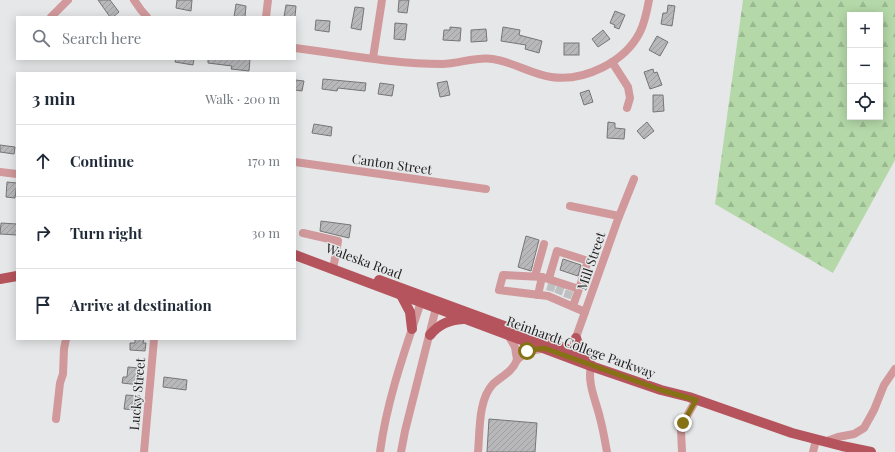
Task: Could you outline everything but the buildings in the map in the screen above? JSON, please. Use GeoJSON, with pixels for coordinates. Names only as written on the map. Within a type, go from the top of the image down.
{"type":"FeatureCollection","features":[{"type":"Feature","properties":{"kind":"main road","name":"Waleska Road"},"geometry":{"type":"LineString","coordinates":[[296,252],[334,264],[422,299]]}},
{"type":"Feature","properties":{"kind":"main road","name":"Waleska Road"},"geometry":{"type":"LineString","coordinates":[[296,255],[401,295],[422,299]]}},
{"type":"Feature","properties":{"kind":"main road"},"geometry":{"type":"LineString","coordinates":[[0,279],[16,276]]}},
{"type":"Feature","properties":{"kind":"main road"},"geometry":{"type":"LineString","coordinates":[[401,295],[410,312],[412,329]]}},
{"type":"Feature","properties":{"kind":"main road"},"geometry":{"type":"LineString","coordinates":[[422,299],[545,345]]}},
{"type":"Feature","properties":{"kind":"main road","name":"Reinhardt College Parkway"},"geometry":{"type":"LineString","coordinates":[[437,305],[465,319],[508,335],[572,351],[589,361]]}},
{"type":"Feature","properties":{"kind":"main road"},"geometry":{"type":"LineString","coordinates":[[430,335],[444,323],[465,319]]}},
{"type":"Feature","properties":{"kind":"main road"},"geometry":{"type":"LineString","coordinates":[[576,338],[580,348],[589,361]]}},
{"type":"Feature","properties":{"kind":"main road","name":"Reinhardt College Parkway"},"geometry":{"type":"LineString","coordinates":[[545,345],[663,386],[768,425],[820,441],[871,452]]}},
{"type":"Feature","properties":{"kind":"street"},"geometry":{"type":"LineString","coordinates":[[52,16],[68,0]]}},
{"type":"Feature","properties":{"kind":"street"},"geometry":{"type":"LineString","coordinates":[[134,0],[146,16]]}},
{"type":"Feature","properties":{"kind":"street"},"geometry":{"type":"LineString","coordinates":[[266,16],[268,0]]}},
{"type":"Feature","properties":{"kind":"street"},"geometry":{"type":"LineString","coordinates":[[373,58],[382,0]]}},
{"type":"Feature","properties":{"kind":"street"},"geometry":{"type":"LineString","coordinates":[[296,48],[410,63],[444,64],[478,59],[493,59],[550,77],[571,78],[592,72],[612,62],[627,50],[640,33],[647,12],[649,0]]}},
{"type":"Feature","properties":{"kind":"street"},"geometry":{"type":"LineString","coordinates":[[612,62],[628,87],[630,98],[627,108]]}},
{"type":"Feature","properties":{"kind":"street","name":"Canton Street"},"geometry":{"type":"LineString","coordinates":[[296,162],[486,189]]}},
{"type":"Feature","properties":{"kind":"street"},"geometry":{"type":"LineString","coordinates":[[0,172],[16,174]]}},
{"type":"Feature","properties":{"kind":"street","name":"Mill Street"},"geometry":{"type":"LineString","coordinates":[[572,351],[619,216],[634,179]]}},
{"type":"Feature","properties":{"kind":"street"},"geometry":{"type":"LineString","coordinates":[[570,206],[619,216]]}},
{"type":"Feature","properties":{"kind":"street"},"geometry":{"type":"LineString","coordinates":[[303,233],[338,240],[334,264]]}},
{"type":"Feature","properties":{"kind":"street"},"geometry":{"type":"LineString","coordinates":[[538,295],[547,283],[544,244]]}},
{"type":"Feature","properties":{"kind":"street"},"geometry":{"type":"LineString","coordinates":[[538,295],[547,283],[558,251],[588,261],[571,295]]}},
{"type":"Feature","properties":{"kind":"street"},"geometry":{"type":"LineString","coordinates":[[538,295],[499,290],[502,275],[547,283],[559,291],[571,295],[586,312]]}},
{"type":"Feature","properties":{"kind":"street"},"geometry":{"type":"LineString","coordinates":[[547,283],[559,291],[571,295]]}},
{"type":"Feature","properties":{"kind":"street"},"geometry":{"type":"LineString","coordinates":[[380,452],[386,415],[422,299]]}},
{"type":"Feature","properties":{"kind":"street"},"geometry":{"type":"LineString","coordinates":[[401,452],[437,305]]}},
{"type":"Feature","properties":{"kind":"street"},"geometry":{"type":"LineString","coordinates":[[508,335],[515,347],[517,360]]}},
{"type":"Feature","properties":{"kind":"street"},"geometry":{"type":"LineString","coordinates":[[56,419],[60,383],[63,374],[66,340]]}},
{"type":"Feature","properties":{"kind":"street","name":"Lucky Street"},"geometry":{"type":"LineString","coordinates":[[144,452],[154,340]]}},
{"type":"Feature","properties":{"kind":"street"},"geometry":{"type":"LineString","coordinates":[[478,452],[484,397],[494,384],[512,370],[517,360],[527,351],[545,345]]}},
{"type":"Feature","properties":{"kind":"street"},"geometry":{"type":"LineString","coordinates":[[589,361],[590,385],[600,418],[607,452]]}},
{"type":"Feature","properties":{"kind":"street"},"geometry":{"type":"LineString","coordinates":[[813,452],[820,441],[854,434],[864,428],[876,406],[884,385],[895,369]]}},
{"type":"Feature","properties":{"kind":"street"},"geometry":{"type":"LineString","coordinates":[[682,452],[681,430],[693,398]]}},
{"type":"Feature","properties":{"kind":"green space"},"geometry":{"type":"Polygon","coordinates":[[[743,0],[895,0],[895,160],[833,273],[715,204],[743,0]]]}},
{"type":"Feature","properties":{"kind":"tunnel"},"geometry":{"type":"LineString","coordinates":[[550,291],[552,284]]}},
{"type":"Feature","properties":{"kind":"tunnel"},"geometry":{"type":"LineString","coordinates":[[558,294],[561,286]]}},
{"type":"Feature","properties":{"kind":"tunnel"},"geometry":{"type":"LineString","coordinates":[[567,298],[570,289]]}},
{"type":"Feature","properties":{"kind":"route"},"geometry":{"type":"LineString","coordinates":[[527,351],[544,348],[661,390],[696,400],[683,423]]}}]}
